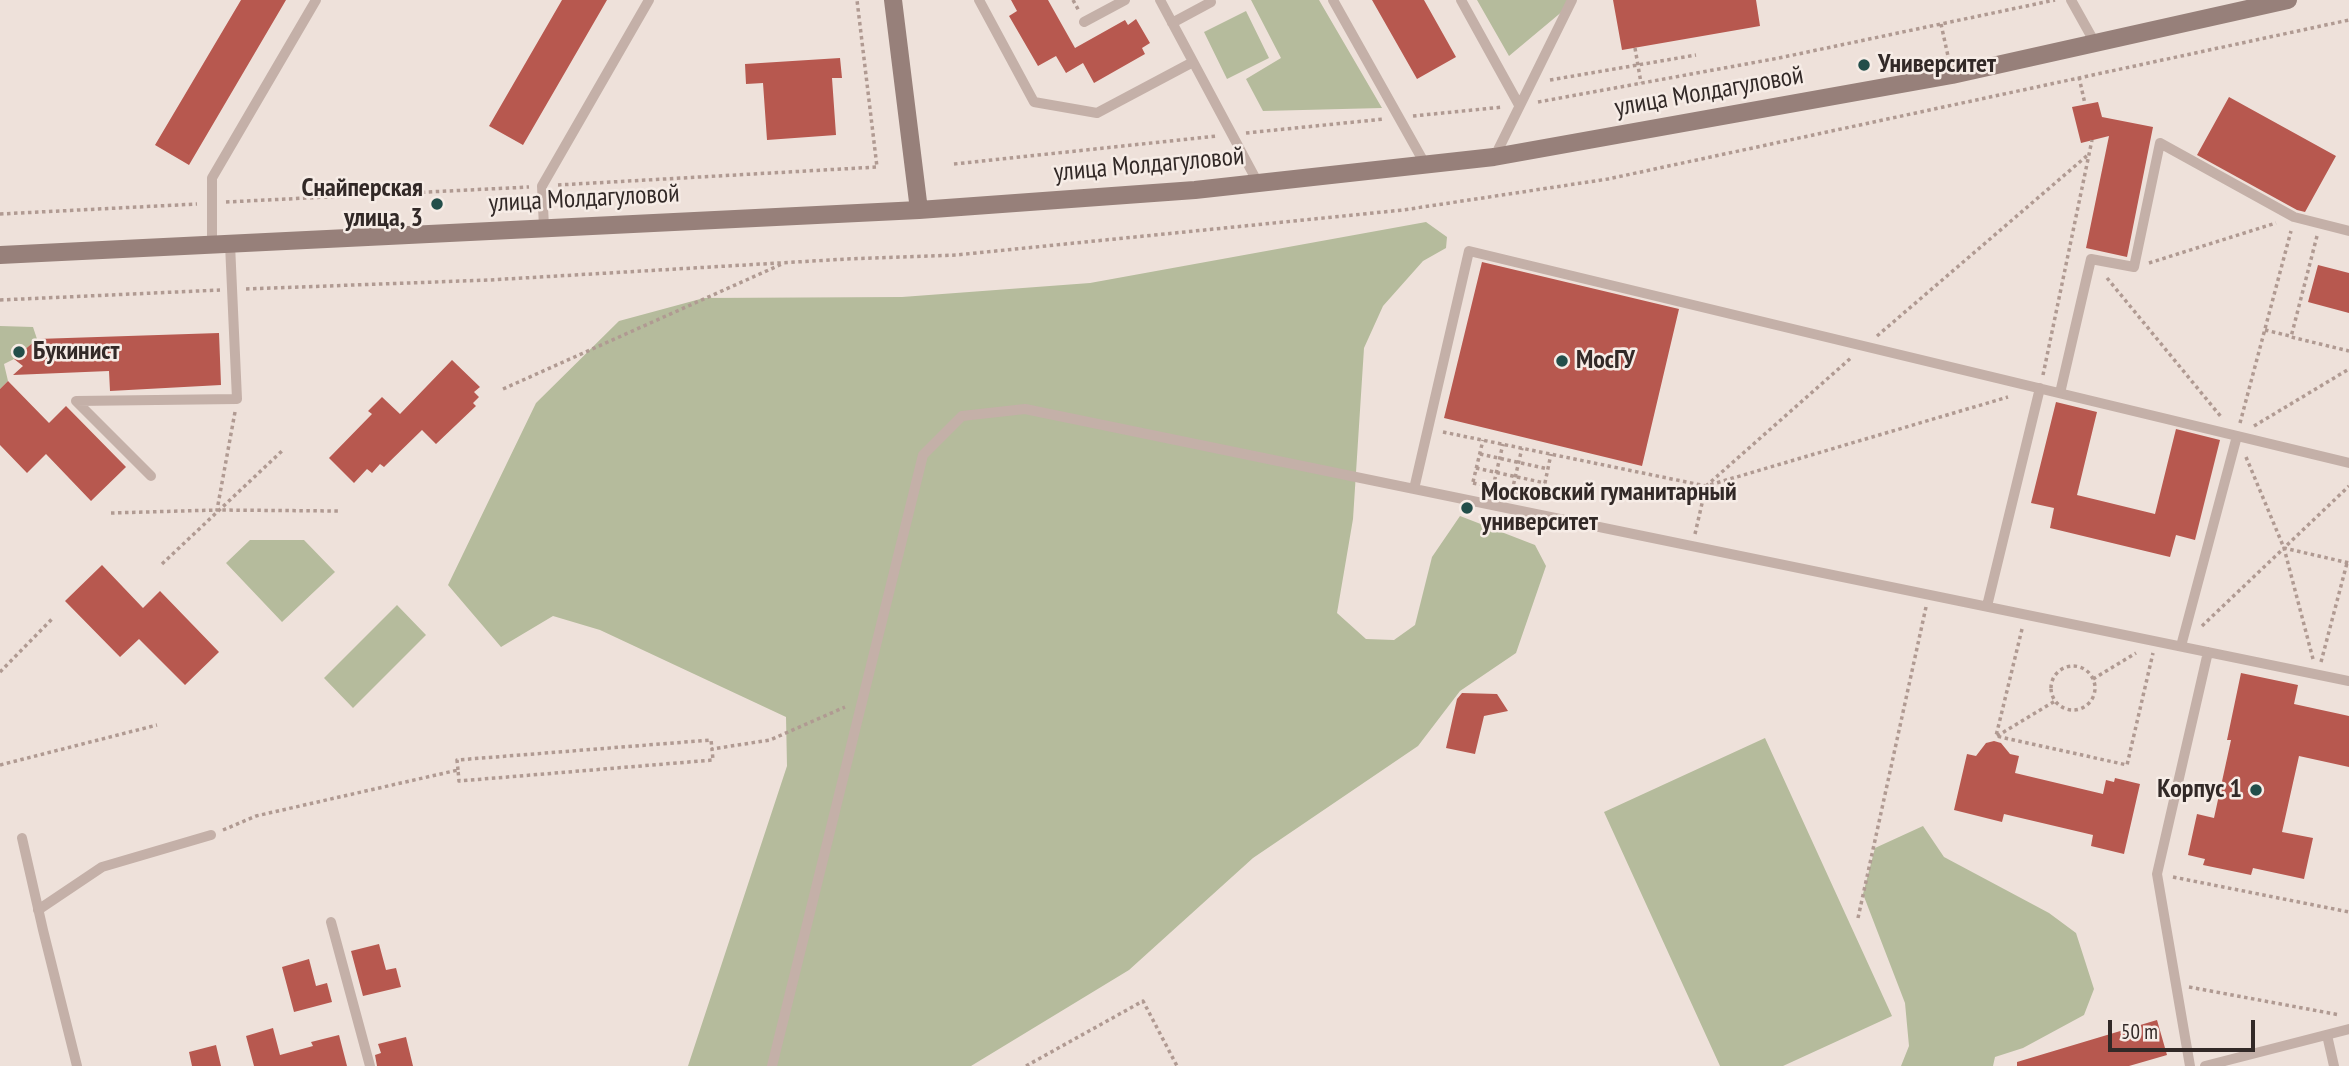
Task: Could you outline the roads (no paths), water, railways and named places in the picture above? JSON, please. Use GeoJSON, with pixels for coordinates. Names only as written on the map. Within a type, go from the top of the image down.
{"type":"FeatureCollection","features":[{"type":"Feature","properties":{"kind":"street"},"geometry":{"type":"LineString","coordinates":[[893,0],[919,210]]}},
{"type":"Feature","properties":{"kind":"street","name":"улица Молдагуловой"},"geometry":{"type":"LineString","coordinates":[[0,255],[919,210],[1258,183],[1494,157],[1952,75],[2288,0]]}},
{"type":"Feature","properties":{"kind":"lane"},"geometry":{"type":"LineString","coordinates":[[151,475],[76,401],[237,399],[221,244],[212,203],[212,178],[316,0]]}},
{"type":"Feature","properties":{"kind":"lane"},"geometry":{"type":"LineString","coordinates":[[544,227],[542,186],[649,0]]}},
{"type":"Feature","properties":{"kind":"lane"},"geometry":{"type":"LineString","coordinates":[[979,0],[1034,102],[1097,113],[1193,62]]}},
{"type":"Feature","properties":{"kind":"lane"},"geometry":{"type":"LineString","coordinates":[[1084,22],[1125,0]]}},
{"type":"Feature","properties":{"kind":"lane"},"geometry":{"type":"LineString","coordinates":[[1160,0],[1258,183]]}},
{"type":"Feature","properties":{"kind":"lane"},"geometry":{"type":"LineString","coordinates":[[1172,23],[1211,2],[1210,0]]}},
{"type":"Feature","properties":{"kind":"lane"},"geometry":{"type":"LineString","coordinates":[[1333,0],[1425,164]]}},
{"type":"Feature","properties":{"kind":"lane"},"geometry":{"type":"LineString","coordinates":[[1461,0],[1520,105]]}},
{"type":"Feature","properties":{"kind":"lane"},"geometry":{"type":"LineString","coordinates":[[1494,157],[1572,0]]}},
{"type":"Feature","properties":{"kind":"lane"},"geometry":{"type":"LineString","coordinates":[[2071,0],[2095,43]]}},
{"type":"Feature","properties":{"kind":"lane"},"geometry":{"type":"LineString","coordinates":[[2060,393],[2091,259],[2134,267],[2160,143],[2294,217],[2349,231]]}},
{"type":"Feature","properties":{"kind":"lane"},"geometry":{"type":"LineString","coordinates":[[1413,489],[1469,251],[2349,463]]}},
{"type":"Feature","properties":{"kind":"lane"},"geometry":{"type":"LineString","coordinates":[[1987,606],[2040,388]]}},
{"type":"Feature","properties":{"kind":"lane"},"geometry":{"type":"LineString","coordinates":[[772,1066],[923,455],[962,415],[1025,409],[2349,681]]}},
{"type":"Feature","properties":{"kind":"lane"},"geometry":{"type":"LineString","coordinates":[[2180,646],[2237,436]]}},
{"type":"Feature","properties":{"kind":"lane"},"geometry":{"type":"LineString","coordinates":[[2190,1066],[2157,874],[2208,652]]}},
{"type":"Feature","properties":{"kind":"lane"},"geometry":{"type":"LineString","coordinates":[[38,910],[102,867],[211,835]]}},
{"type":"Feature","properties":{"kind":"lane"},"geometry":{"type":"LineString","coordinates":[[22,838],[77,1066]]}},
{"type":"Feature","properties":{"kind":"lane"},"geometry":{"type":"LineString","coordinates":[[331,922],[370,1066]]}},
{"type":"Feature","properties":{"kind":"lane"},"geometry":{"type":"LineString","coordinates":[[2205,1066],[2349,1029]]}},
{"type":"Feature","properties":{"kind":"lane"},"geometry":{"type":"LineString","coordinates":[[2327,1035],[2334,1066]]}},
{"type":"Feature","properties":{"kind":"place","name":"Университет"},"geometry":{"type":"Point","coordinates":[1864,65]}},
{"type":"Feature","properties":{"kind":"place","name":"Снайперская улица, 3"},"geometry":{"type":"Point","coordinates":[437,204]}},
{"type":"Feature","properties":{"kind":"place","name":"Букинист"},"geometry":{"type":"Point","coordinates":[19,352]}},
{"type":"Feature","properties":{"kind":"place","name":"МосГУ"},"geometry":{"type":"Point","coordinates":[1562,361]}},
{"type":"Feature","properties":{"kind":"place","name":"Московский гуманитарный университет"},"geometry":{"type":"Point","coordinates":[1467,508]}},
{"type":"Feature","properties":{"kind":"place","name":"Корпус 1"},"geometry":{"type":"Point","coordinates":[2256,790]}}]}
